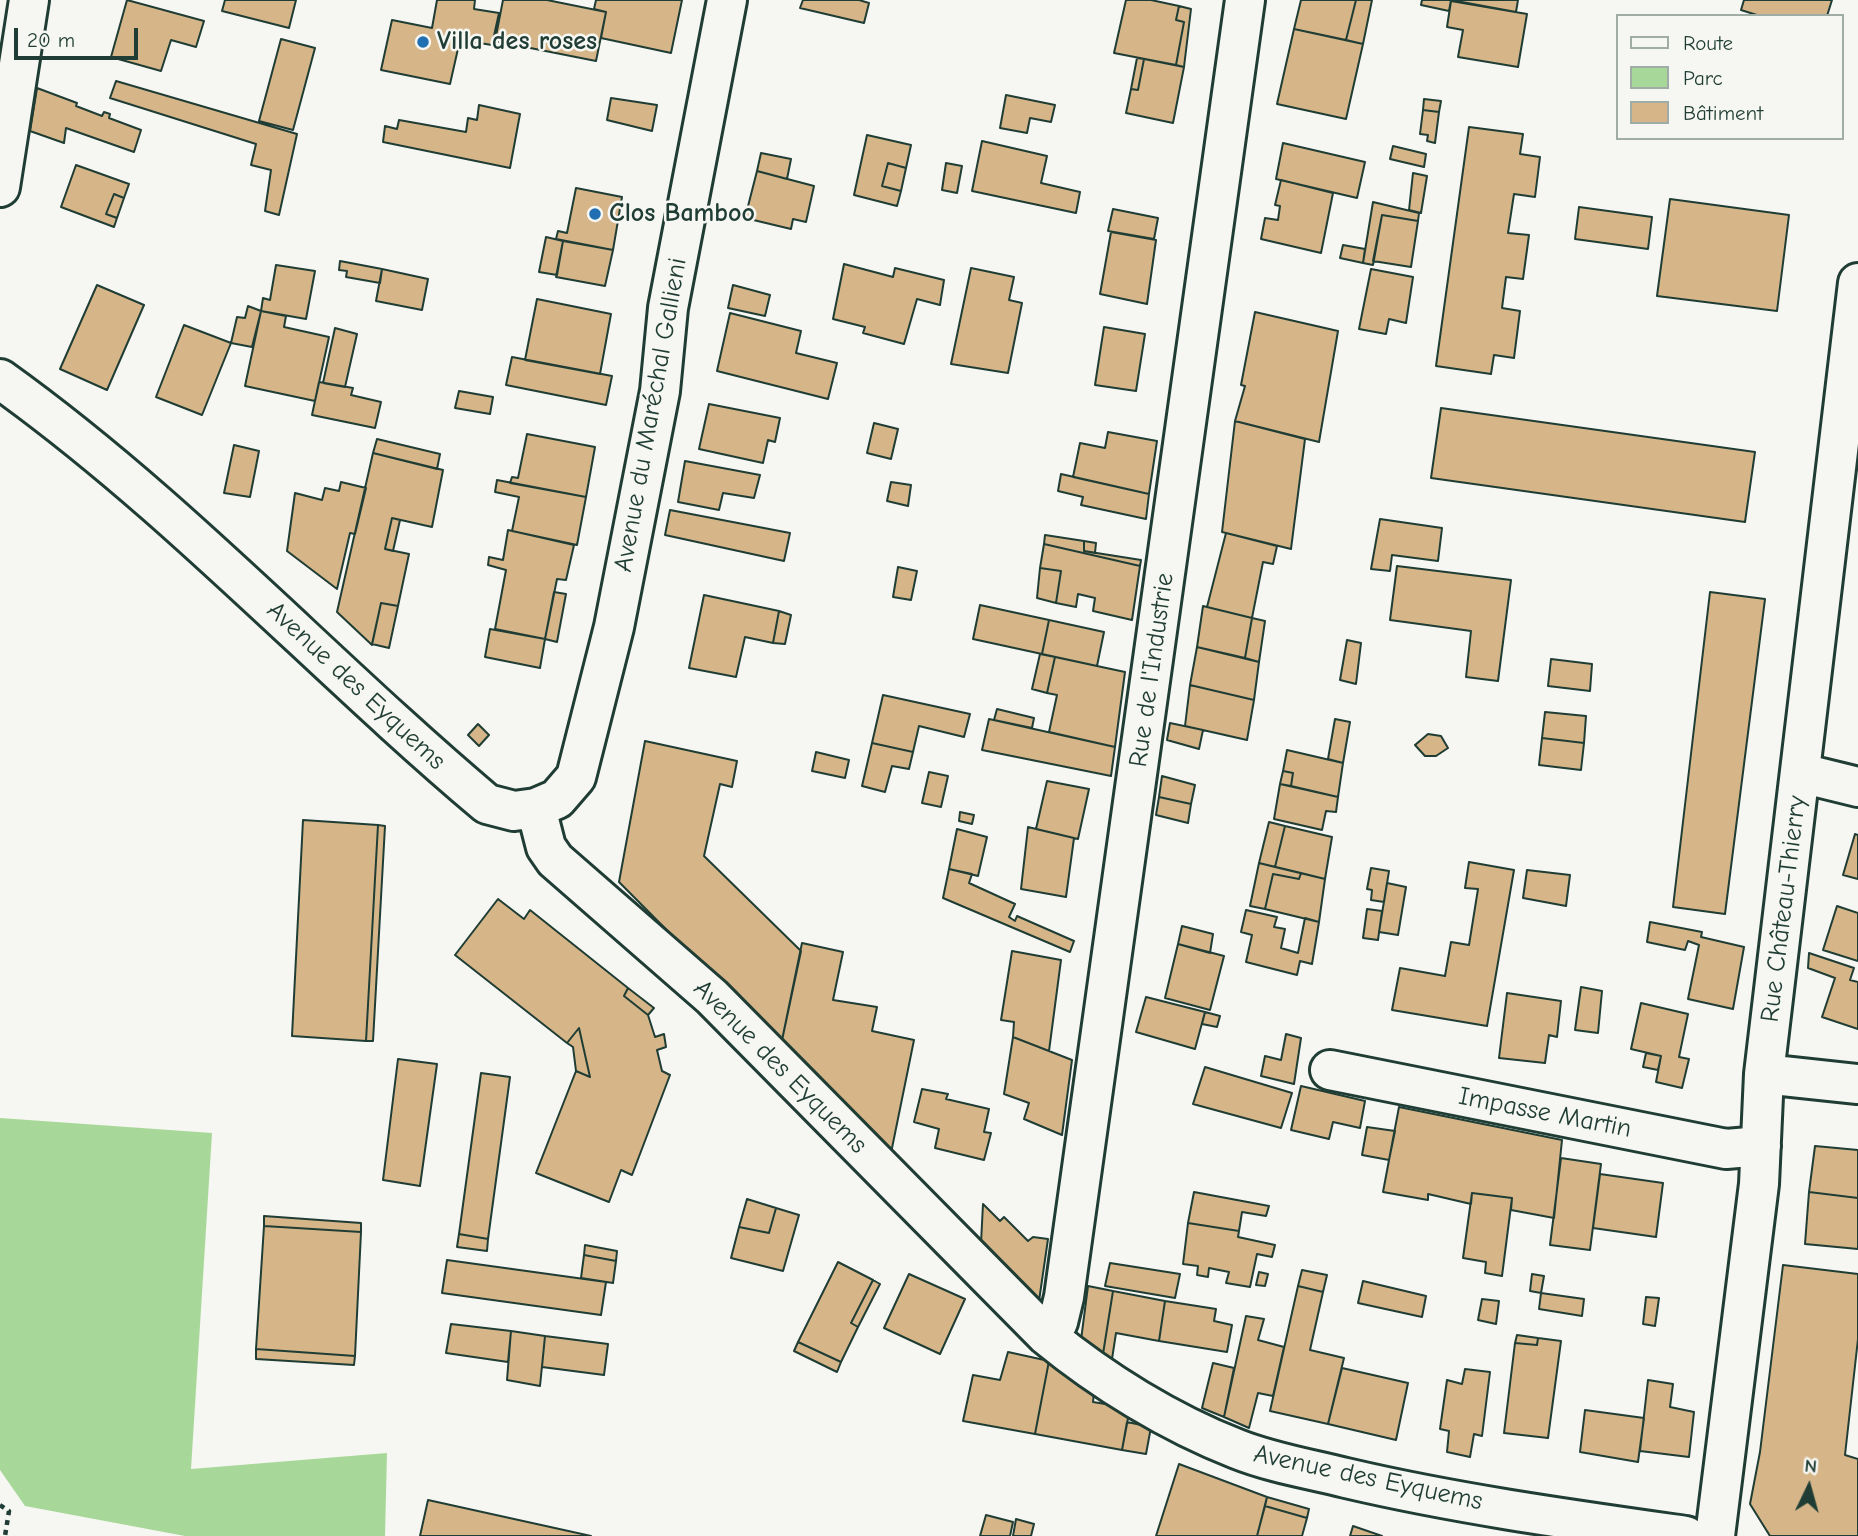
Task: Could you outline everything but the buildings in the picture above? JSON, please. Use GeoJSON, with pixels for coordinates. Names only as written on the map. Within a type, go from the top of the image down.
{"type":"FeatureCollection","features":[{"type":"Feature","properties":{"kind":"street"},"geometry":{"type":"LineString","coordinates":[[0,187],[29,0]]}},
{"type":"Feature","properties":{"kind":"street","name":"Avenue du Maréchal Gallieni"},"geometry":{"type":"LineString","coordinates":[[536,808],[557,799],[576,777],[614,627],[660,391],[668,308],[727,0]]}},
{"type":"Feature","properties":{"kind":"street","name":"Rue de l'Industrie"},"geometry":{"type":"LineString","coordinates":[[1046,1335],[1058,1322],[1064,1297],[1245,0]]}},
{"type":"Feature","properties":{"kind":"street","name":"Rue Château-Thierry"},"geometry":{"type":"LineString","coordinates":[[1715,1536],[1759,1184],[1764,1074],[1858,284]]}},
{"type":"Feature","properties":{"kind":"street","name":"Avenue des Eyquems"},"geometry":{"type":"LineString","coordinates":[[0,379],[68,427],[163,507],[487,804],[514,811],[536,808],[546,847],[555,860],[712,997],[1046,1335],[1085,1367],[1166,1414],[1238,1449],[1404,1491],[1686,1536]]}},
{"type":"Feature","properties":{"kind":"street"},"geometry":{"type":"LineString","coordinates":[[1801,773],[1858,787]]}},
{"type":"Feature","properties":{"kind":"street","name":"Impasse Martin"},"geometry":{"type":"LineString","coordinates":[[1330,1070],[1726,1149],[1761,1146]]}},
{"type":"Feature","properties":{"kind":"street"},"geometry":{"type":"LineString","coordinates":[[1764,1074],[1858,1084]]}},
{"type":"Feature","properties":{"kind":"path"},"geometry":{"type":"LineString","coordinates":[[0,1505],[9,1511],[5,1536]]}},
{"type":"Feature","properties":{"kind":"green space"},"geometry":{"type":"Polygon","coordinates":[[[0,1118],[212,1133],[191,1469],[387,1453],[385,1536],[185,1536],[25,1506],[0,1470],[0,1118]]]}},
{"type":"Feature","properties":{"kind":"place","name":"Villa des roses"},"geometry":{"type":"Point","coordinates":[423,42]}},
{"type":"Feature","properties":{"kind":"place","name":"Clos Bamboo"},"geometry":{"type":"Point","coordinates":[595,214]}}]}
